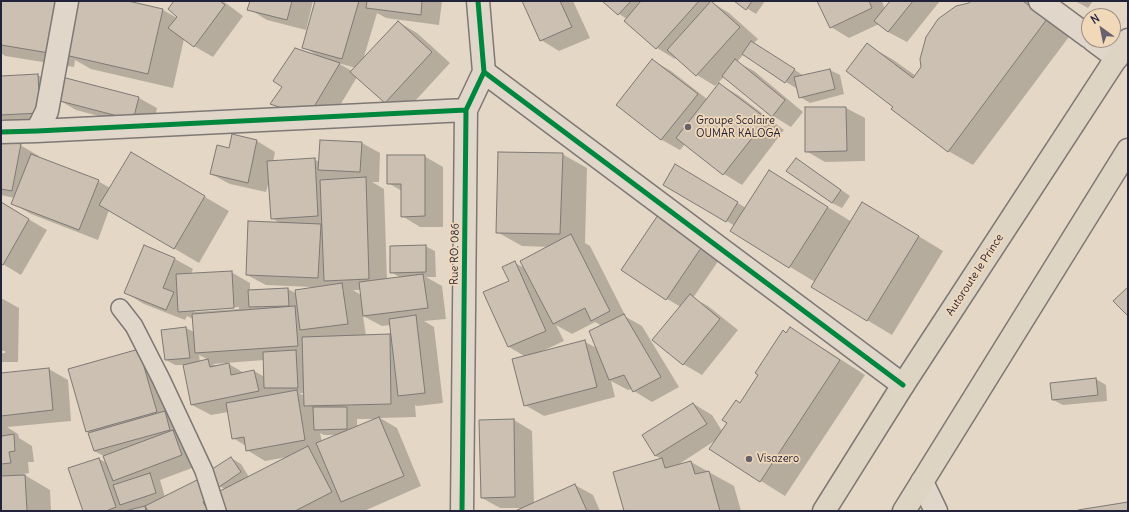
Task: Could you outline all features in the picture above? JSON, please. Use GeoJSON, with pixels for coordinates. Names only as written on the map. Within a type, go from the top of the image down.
{"type":"FeatureCollection","features":[{"type":"Feature","properties":{"kind":"main road","name":"Autoroute le Prince"},"geometry":{"type":"LineString","coordinates":[[824,511],[903,385],[1122,49]]}},
{"type":"Feature","properties":{"kind":"main road"},"geometry":{"type":"LineString","coordinates":[[904,511],[1128,150]]}},
{"type":"Feature","properties":{"kind":"street"},"geometry":{"type":"LineString","coordinates":[[37,131],[47,111],[67,1]]}},
{"type":"Feature","properties":{"kind":"street"},"geometry":{"type":"LineString","coordinates":[[478,1],[484,72],[903,385]]}},
{"type":"Feature","properties":{"kind":"street"},"geometry":{"type":"LineString","coordinates":[[1040,1],[1081,31]]}},
{"type":"Feature","properties":{"kind":"street","name":"Rue RO. 086"},"geometry":{"type":"LineString","coordinates":[[462,511],[466,110],[484,72]]}},
{"type":"Feature","properties":{"kind":"street"},"geometry":{"type":"LineString","coordinates":[[1,132],[466,110]]}},
{"type":"Feature","properties":{"kind":"street"},"geometry":{"type":"LineString","coordinates":[[922,482],[936,511]]}},
{"type":"Feature","properties":{"kind":"lane"},"geometry":{"type":"LineString","coordinates":[[120,308],[134,326],[161,379],[204,471],[217,511]]}},
{"type":"Feature","properties":{"kind":"building"},"geometry":{"type":"Polygon","coordinates":[[[1,1],[58,1],[49,53],[1,45],[1,1]]]}},
{"type":"Feature","properties":{"kind":"building"},"geometry":{"type":"Polygon","coordinates":[[[77,1],[128,1],[163,9],[148,74],[65,55],[77,1]]]}},
{"type":"Feature","properties":{"kind":"building"},"geometry":{"type":"Polygon","coordinates":[[[174,1],[220,1],[225,5],[194,47],[168,28],[177,17],[168,9],[174,1]]]}},
{"type":"Feature","properties":{"kind":"building"},"geometry":{"type":"Polygon","coordinates":[[[250,1],[292,1],[287,20],[247,10],[250,1]]]}},
{"type":"Feature","properties":{"kind":"building"},"geometry":{"type":"Polygon","coordinates":[[[315,1],[359,1],[342,59],[302,48],[315,1]]]}},
{"type":"Feature","properties":{"kind":"building"},"geometry":{"type":"Polygon","coordinates":[[[367,1],[422,1],[421,15],[366,8],[367,1]]]}},
{"type":"Feature","properties":{"kind":"building"},"geometry":{"type":"Polygon","coordinates":[[[522,1],[560,1],[572,27],[540,41],[522,1]]]}},
{"type":"Feature","properties":{"kind":"building"},"geometry":{"type":"Polygon","coordinates":[[[602,1],[631,1],[618,15],[602,1]]]}},
{"type":"Feature","properties":{"kind":"building"},"geometry":{"type":"Polygon","coordinates":[[[641,1],[699,1],[656,49],[624,21],[641,1]]]}},
{"type":"Feature","properties":{"kind":"building"},"geometry":{"type":"Polygon","coordinates":[[[711,1],[740,27],[696,76],[667,50],[711,1]]]}},
{"type":"Feature","properties":{"kind":"building"},"geometry":{"type":"Polygon","coordinates":[[[734,1],[752,1],[746,10],[734,1]]]}},
{"type":"Feature","properties":{"kind":"building"},"geometry":{"type":"Polygon","coordinates":[[[817,1],[869,1],[872,8],[830,28],[817,1]]]}},
{"type":"Feature","properties":{"kind":"building"},"geometry":{"type":"Polygon","coordinates":[[[890,1],[913,1],[888,32],[874,21],[890,1]]]}},
{"type":"Feature","properties":{"kind":"building"},"geometry":{"type":"Polygon","coordinates":[[[971,1],[1023,1],[1047,19],[948,152],[891,109],[893,107],[846,71],[867,43],[913,78],[921,67],[920,59],[926,37],[938,19],[956,6],[969,3],[971,1]]]}},
{"type":"Feature","properties":{"kind":"building"},"geometry":{"type":"Polygon","coordinates":[[[398,21],[432,52],[385,103],[350,72],[398,21]]]}},
{"type":"Feature","properties":{"kind":"building"},"geometry":{"type":"Polygon","coordinates":[[[751,41],[795,69],[785,83],[742,54],[751,41]]]}},
{"type":"Feature","properties":{"kind":"building"},"geometry":{"type":"Polygon","coordinates":[[[295,48],[340,63],[308,117],[270,104],[282,87],[273,81],[295,48]]]}},
{"type":"Feature","properties":{"kind":"building"},"geometry":{"type":"Polygon","coordinates":[[[652,59],[698,94],[661,140],[616,105],[652,59]]]}},
{"type":"Feature","properties":{"kind":"building"},"geometry":{"type":"Polygon","coordinates":[[[735,59],[785,100],[772,117],[722,76],[735,59]]]}},
{"type":"Feature","properties":{"kind":"building"},"geometry":{"type":"Polygon","coordinates":[[[830,69],[835,89],[799,98],[794,77],[830,69]]]}},
{"type":"Feature","properties":{"kind":"building"},"geometry":{"type":"Polygon","coordinates":[[[38,74],[40,113],[1,115],[1,76],[38,74]]]}},
{"type":"Feature","properties":{"kind":"building"},"geometry":{"type":"Polygon","coordinates":[[[62,77],[139,97],[133,120],[56,100],[62,77]]]}},
{"type":"Feature","properties":{"kind":"building"},"geometry":{"type":"Polygon","coordinates":[[[719,83],[767,119],[723,175],[676,138],[719,83]]]}},
{"type":"Feature","properties":{"kind":"building"},"geometry":{"type":"Polygon","coordinates":[[[805,107],[846,107],[847,151],[805,152],[805,107]]]}},
{"type":"Feature","properties":{"kind":"building"},"geometry":{"type":"Polygon","coordinates":[[[232,134],[257,140],[248,183],[210,174],[217,145],[229,148],[232,134]]]}},
{"type":"Feature","properties":{"kind":"building"},"geometry":{"type":"Polygon","coordinates":[[[320,140],[362,142],[360,172],[318,170],[320,140]]]}},
{"type":"Feature","properties":{"kind":"building"},"geometry":{"type":"Polygon","coordinates":[[[1,141],[21,144],[12,191],[1,189],[1,141]]]}},
{"type":"Feature","properties":{"kind":"building"},"geometry":{"type":"Polygon","coordinates":[[[131,152],[205,196],[174,249],[99,205],[131,152]]]}},
{"type":"Feature","properties":{"kind":"building"},"geometry":{"type":"Polygon","coordinates":[[[498,152],[563,153],[560,234],[496,233],[498,152]]]}},
{"type":"Feature","properties":{"kind":"building"},"geometry":{"type":"Polygon","coordinates":[[[31,154],[99,180],[79,230],[11,204],[31,154]]]}},
{"type":"Feature","properties":{"kind":"building"},"geometry":{"type":"Polygon","coordinates":[[[387,155],[425,155],[425,216],[401,217],[401,184],[387,184],[387,155]]]}},
{"type":"Feature","properties":{"kind":"building"},"geometry":{"type":"Polygon","coordinates":[[[315,158],[318,216],[271,219],[267,161],[315,158]]]}},
{"type":"Feature","properties":{"kind":"building"},"geometry":{"type":"Polygon","coordinates":[[[796,158],[841,190],[832,203],[786,171],[796,158]]]}},
{"type":"Feature","properties":{"kind":"building"},"geometry":{"type":"Polygon","coordinates":[[[675,164],[738,202],[726,222],[663,185],[675,164]]]}},
{"type":"Feature","properties":{"kind":"building"},"geometry":{"type":"Polygon","coordinates":[[[769,170],[828,207],[789,268],[730,231],[769,170]]]}},
{"type":"Feature","properties":{"kind":"building"},"geometry":{"type":"Polygon","coordinates":[[[366,177],[369,279],[324,281],[320,180],[366,177]]]}},
{"type":"Feature","properties":{"kind":"building"},"geometry":{"type":"Polygon","coordinates":[[[1,202],[29,219],[3,265],[1,264],[1,202]]]}},
{"type":"Feature","properties":{"kind":"building"},"geometry":{"type":"Polygon","coordinates":[[[862,202],[919,236],[867,321],[811,287],[862,202]]]}},
{"type":"Feature","properties":{"kind":"building"},"geometry":{"type":"Polygon","coordinates":[[[660,212],[705,242],[666,300],[621,270],[660,212]]]}},
{"type":"Feature","properties":{"kind":"building"},"geometry":{"type":"Polygon","coordinates":[[[248,221],[321,224],[318,278],[246,275],[248,221]]]}},
{"type":"Feature","properties":{"kind":"building"},"geometry":{"type":"Polygon","coordinates":[[[571,234],[610,311],[591,321],[585,308],[553,324],[520,261],[571,234]]]}},
{"type":"Feature","properties":{"kind":"building"},"geometry":{"type":"Polygon","coordinates":[[[144,245],[175,258],[163,288],[174,292],[166,310],[124,293],[144,245]]]}},
{"type":"Feature","properties":{"kind":"building"},"geometry":{"type":"Polygon","coordinates":[[[426,245],[426,272],[390,273],[390,246],[426,245]]]}},
{"type":"Feature","properties":{"kind":"building"},"geometry":{"type":"Polygon","coordinates":[[[515,261],[546,331],[508,347],[483,292],[509,281],[502,267],[515,261]]]}},
{"type":"Feature","properties":{"kind":"building"},"geometry":{"type":"Polygon","coordinates":[[[232,271],[234,308],[178,312],[176,274],[232,271]]]}},
{"type":"Feature","properties":{"kind":"building"},"geometry":{"type":"Polygon","coordinates":[[[423,274],[428,308],[363,316],[359,282],[423,274]]]}},
{"type":"Feature","properties":{"kind":"building"},"geometry":{"type":"Polygon","coordinates":[[[342,283],[348,324],[300,330],[295,290],[342,283]]]}},
{"type":"Feature","properties":{"kind":"building"},"geometry":{"type":"Polygon","coordinates":[[[1128,287],[1128,316],[1113,301],[1128,287]]]}},
{"type":"Feature","properties":{"kind":"building"},"geometry":{"type":"Polygon","coordinates":[[[288,288],[289,306],[249,307],[248,290],[288,288]]]}},
{"type":"Feature","properties":{"kind":"building"},"geometry":{"type":"Polygon","coordinates":[[[690,294],[720,319],[683,365],[652,340],[690,294]]]}},
{"type":"Feature","properties":{"kind":"building"},"geometry":{"type":"Polygon","coordinates":[[[295,306],[298,346],[195,353],[192,314],[295,306]]]}},
{"type":"Feature","properties":{"kind":"building"},"geometry":{"type":"Polygon","coordinates":[[[624,314],[661,377],[633,392],[624,375],[609,380],[589,331],[624,314]]]}},
{"type":"Feature","properties":{"kind":"building"},"geometry":{"type":"Polygon","coordinates":[[[416,315],[425,393],[398,396],[389,319],[416,315]]]}},
{"type":"Feature","properties":{"kind":"building"},"geometry":{"type":"Polygon","coordinates":[[[186,327],[190,358],[165,360],[161,330],[186,327]]]}},
{"type":"Feature","properties":{"kind":"building"},"geometry":{"type":"Polygon","coordinates":[[[790,327],[840,360],[760,482],[709,449],[727,423],[722,420],[736,400],[740,403],[758,375],[755,373],[783,330],[786,333],[790,327]]]}},
{"type":"Feature","properties":{"kind":"building"},"geometry":{"type":"Polygon","coordinates":[[[390,334],[391,404],[304,406],[302,337],[390,334]]]}},
{"type":"Feature","properties":{"kind":"building"},"geometry":{"type":"Polygon","coordinates":[[[585,340],[597,387],[524,406],[512,359],[585,340]]]}},
{"type":"Feature","properties":{"kind":"building"},"geometry":{"type":"Polygon","coordinates":[[[139,349],[157,412],[86,432],[68,369],[139,349]]]}},
{"type":"Feature","properties":{"kind":"building"},"geometry":{"type":"Polygon","coordinates":[[[296,350],[298,388],[264,388],[263,352],[296,350]]]}},
{"type":"Feature","properties":{"kind":"building"},"geometry":{"type":"Polygon","coordinates":[[[208,359],[210,367],[229,363],[231,375],[254,370],[259,391],[191,405],[183,365],[208,359]]]}},
{"type":"Feature","properties":{"kind":"building"},"geometry":{"type":"Polygon","coordinates":[[[49,368],[53,410],[1,416],[1,373],[49,368]]]}},
{"type":"Feature","properties":{"kind":"building"},"geometry":{"type":"Polygon","coordinates":[[[1096,378],[1098,395],[1052,400],[1050,383],[1096,378]]]}},
{"type":"Feature","properties":{"kind":"building"},"geometry":{"type":"Polygon","coordinates":[[[297,390],[305,440],[246,451],[244,437],[232,439],[226,403],[297,390]]]}},
{"type":"Feature","properties":{"kind":"building"},"geometry":{"type":"Polygon","coordinates":[[[693,403],[707,424],[655,456],[642,435],[693,403]]]}},
{"type":"Feature","properties":{"kind":"building"},"geometry":{"type":"Polygon","coordinates":[[[313,407],[347,407],[347,429],[314,430],[313,407]]]}},
{"type":"Feature","properties":{"kind":"building"},"geometry":{"type":"Polygon","coordinates":[[[165,411],[170,430],[94,451],[88,433],[165,411]]]}},
{"type":"Feature","properties":{"kind":"building"},"geometry":{"type":"Polygon","coordinates":[[[379,417],[404,476],[341,502],[316,443],[379,417]]]}},
{"type":"Feature","properties":{"kind":"building"},"geometry":{"type":"Polygon","coordinates":[[[514,419],[515,497],[481,498],[479,420],[514,419]]]}},
{"type":"Feature","properties":{"kind":"building"},"geometry":{"type":"Polygon","coordinates":[[[173,430],[182,455],[113,481],[103,456],[173,430]]]}},
{"type":"Feature","properties":{"kind":"building"},"geometry":{"type":"Polygon","coordinates":[[[1,431],[2,436],[14,434],[15,451],[9,452],[11,463],[1,464],[1,431]]]}},
{"type":"Feature","properties":{"kind":"building"},"geometry":{"type":"Polygon","coordinates":[[[308,446],[332,492],[295,511],[227,511],[218,492],[308,446]]]}},
{"type":"Feature","properties":{"kind":"building"},"geometry":{"type":"Polygon","coordinates":[[[231,457],[241,472],[219,487],[209,471],[231,457]]]}},
{"type":"Feature","properties":{"kind":"building"},"geometry":{"type":"Polygon","coordinates":[[[99,458],[116,507],[106,511],[83,511],[68,468],[99,458]]]}},
{"type":"Feature","properties":{"kind":"building"},"geometry":{"type":"Polygon","coordinates":[[[662,458],[665,468],[691,461],[695,474],[709,471],[720,511],[624,511],[613,472],[662,458]]]}},
{"type":"Feature","properties":{"kind":"building"},"geometry":{"type":"Polygon","coordinates":[[[150,473],[156,493],[120,505],[113,485],[150,473]]]}},
{"type":"Feature","properties":{"kind":"building"},"geometry":{"type":"Polygon","coordinates":[[[25,475],[27,511],[1,511],[1,476],[25,475]]]}},
{"type":"Feature","properties":{"kind":"building"},"geometry":{"type":"Polygon","coordinates":[[[199,479],[209,499],[203,502],[208,511],[148,511],[145,506],[199,479]]]}},
{"type":"Feature","properties":{"kind":"building"},"geometry":{"type":"Polygon","coordinates":[[[575,484],[587,511],[515,511],[575,484]]]}},
{"type":"Feature","properties":{"kind":"building"},"geometry":{"type":"Polygon","coordinates":[[[1128,502],[1128,511],[1078,510],[1128,502]]]}},
{"type":"Feature","properties":{"kind":"building"},"geometry":{"type":"Polygon","coordinates":[[[145,506],[146,511],[125,511],[145,506]]]}},
{"type":"Feature","properties":{"kind":"cycle path"},"geometry":{"type":"LineString","coordinates":[[462,511],[466,110],[484,72],[478,1]]}},
{"type":"Feature","properties":{"kind":"cycle path"},"geometry":{"type":"LineString","coordinates":[[484,72],[903,385]]}},
{"type":"Feature","properties":{"kind":"cycle path"},"geometry":{"type":"LineString","coordinates":[[1,132],[466,110]]}},
{"type":"Feature","properties":{"kind":"place","name":"Groupe Scolaire OUMAR KALOGA"},"geometry":{"type":"Point","coordinates":[688,127]}},
{"type":"Feature","properties":{"kind":"place","name":"Visazero"},"geometry":{"type":"Point","coordinates":[749,459]}}]}
